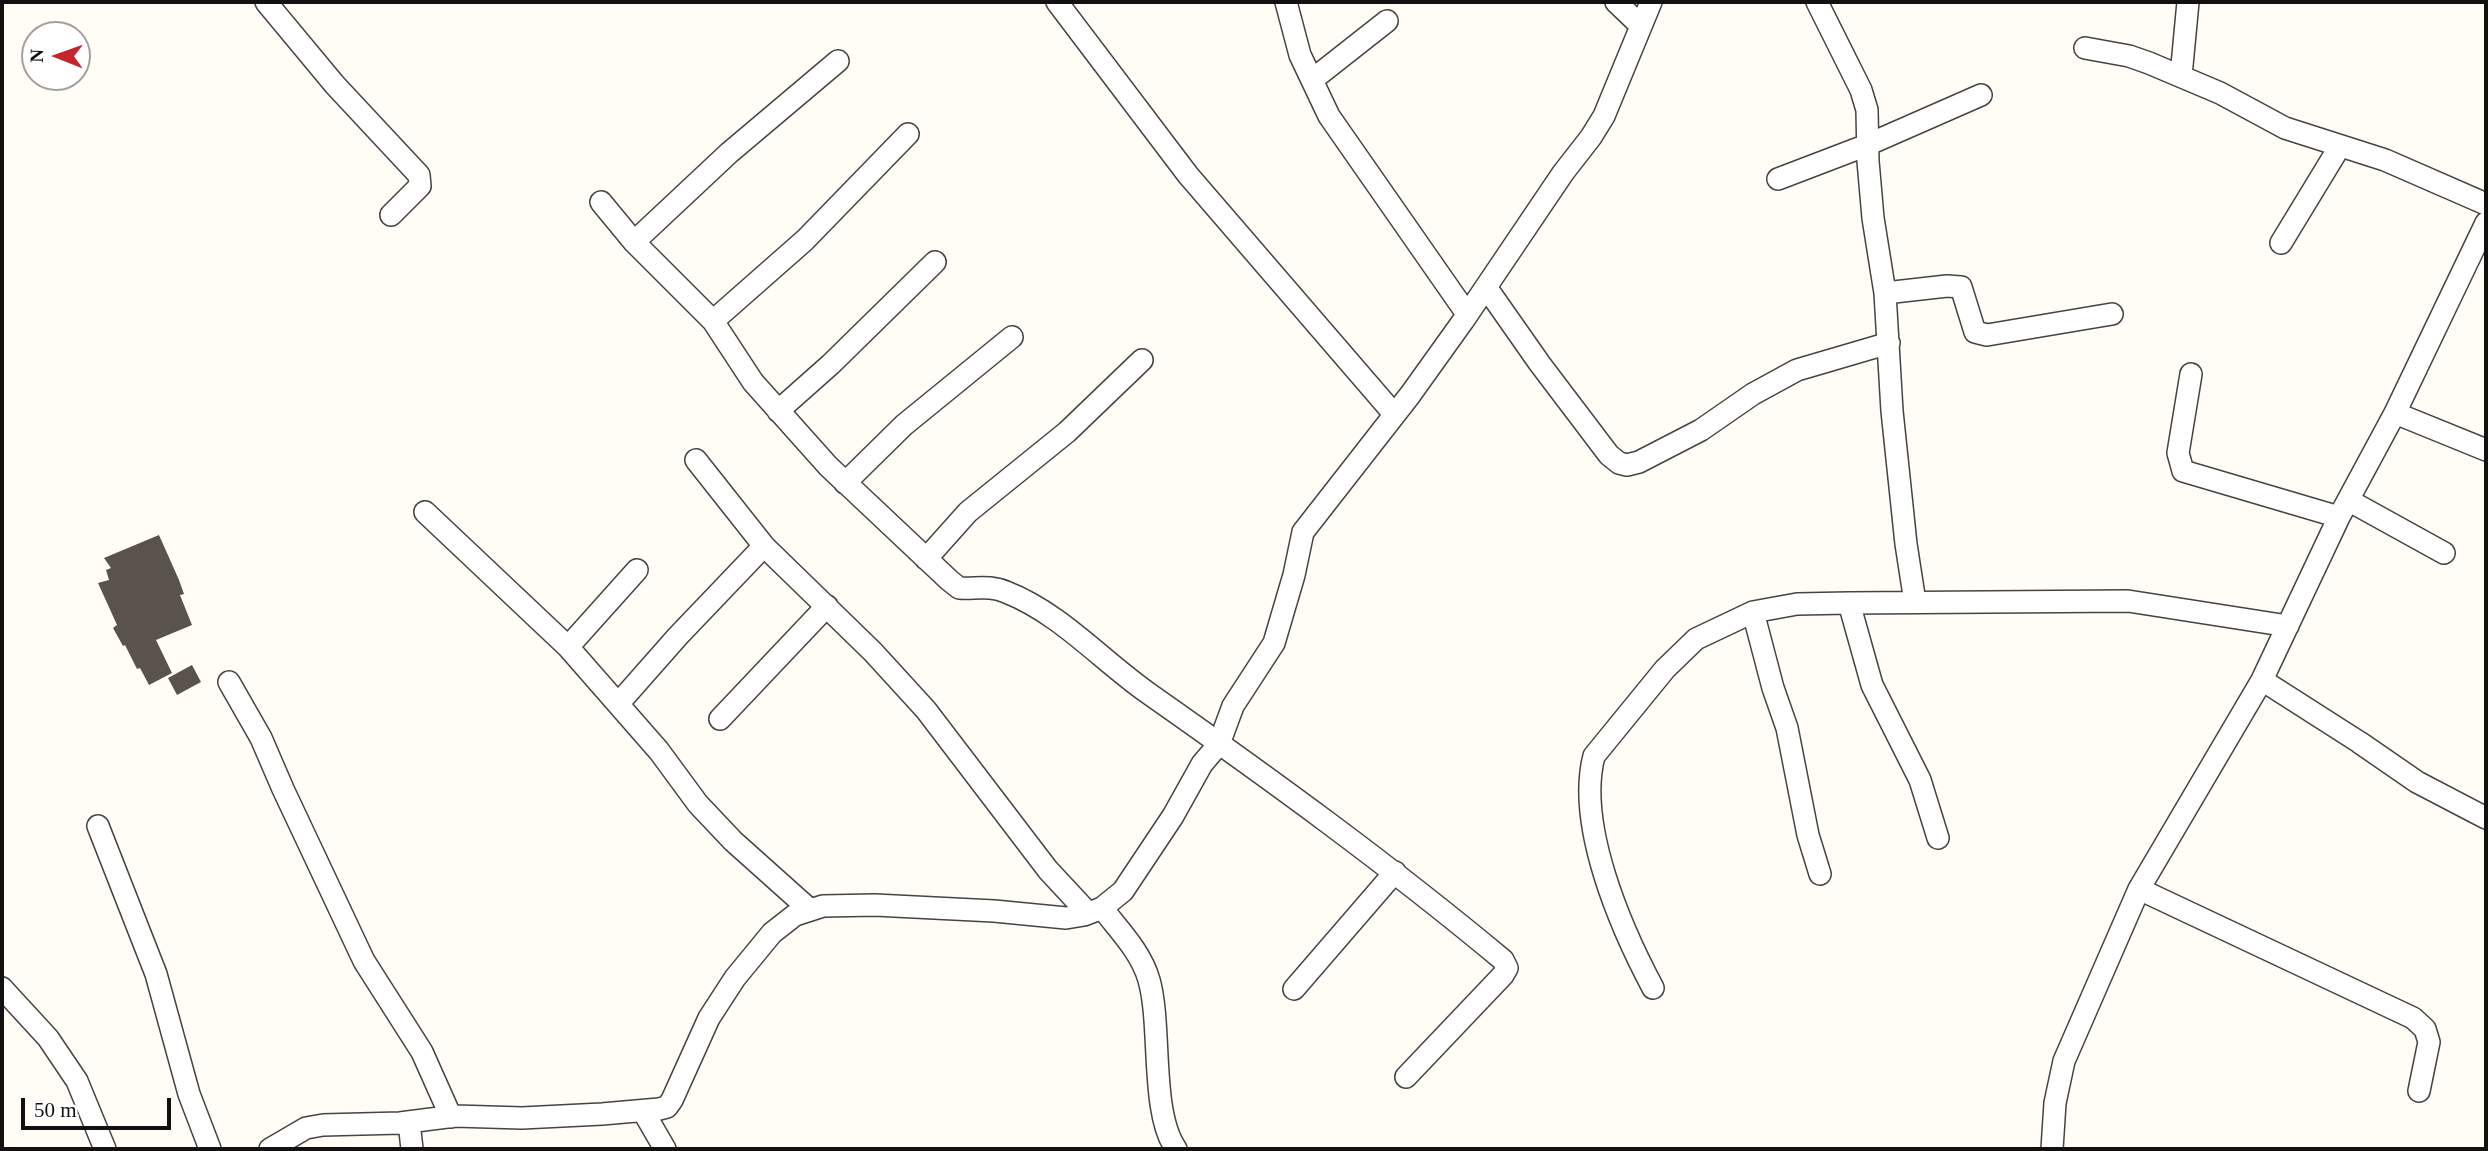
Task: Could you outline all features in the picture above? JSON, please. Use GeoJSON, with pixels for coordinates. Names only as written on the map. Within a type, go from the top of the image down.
{"type":"FeatureCollection","features":[{"type":"Feature","properties":{"kind":"street"},"geometry":{"type":"LineString","coordinates":[[266,2],[335,85],[419,175],[420,186],[391,215]]}},
{"type":"Feature","properties":{"kind":"street"},"geometry":{"type":"LineString","coordinates":[[1057,2],[1188,175],[1394,414]]}},
{"type":"Feature","properties":{"kind":"street"},"geometry":{"type":"LineString","coordinates":[[1286,2],[1300,55],[1329,116],[1467,314]]}},
{"type":"Feature","properties":{"kind":"street"},"geometry":{"type":"LineString","coordinates":[[1616,2],[1640,25]]}},
{"type":"Feature","properties":{"kind":"street"},"geometry":{"type":"LineString","coordinates":[[270,1149],[306,1128],[323,1125],[409,1122],[451,1117],[522,1118],[643,1111],[667,1107],[692,1059],[709,1018],[735,978],[772,933],[795,915],[822,906],[875,905],[1066,918],[1095,910],[1123,891],[1173,816],[1202,764],[1219,744],[1233,706],[1274,643],[1303,533],[1467,314],[1604,116],[1651,2]]}},
{"type":"Feature","properties":{"kind":"street"},"geometry":{"type":"LineString","coordinates":[[1817,2],[1861,90],[1867,110],[1873,218],[1885,293],[1892,411],[1915,602]]}},
{"type":"Feature","properties":{"kind":"street"},"geometry":{"type":"LineString","coordinates":[[2181,76],[2188,2]]}},
{"type":"Feature","properties":{"kind":"street"},"geometry":{"type":"LineString","coordinates":[[1312,80],[1387,21]]}},
{"type":"Feature","properties":{"kind":"street"},"geometry":{"type":"LineString","coordinates":[[2085,48],[2129,56],[2181,76],[2220,93],[2285,128],[2385,160],[2486,204]]}},
{"type":"Feature","properties":{"kind":"street"},"geometry":{"type":"LineString","coordinates":[[634,242],[729,153],[838,61]]}},
{"type":"Feature","properties":{"kind":"street"},"geometry":{"type":"LineString","coordinates":[[1778,178],[1867,145],[1981,95]]}},
{"type":"Feature","properties":{"kind":"street"},"geometry":{"type":"LineString","coordinates":[[713,321],[805,240],[908,134]]}},
{"type":"Feature","properties":{"kind":"street"},"geometry":{"type":"LineString","coordinates":[[2281,243],[2340,146]]}},
{"type":"Feature","properties":{"kind":"street"},"geometry":{"type":"LineString","coordinates":[[601,202],[634,242],[713,321],[753,382],[778,411],[845,483],[959,588],[989,586],[1036,607],[1146,692],[1395,872],[1503,960],[1507,968],[1503,975],[1406,1077]]}},
{"type":"Feature","properties":{"kind":"street"},"geometry":{"type":"LineString","coordinates":[[2052,1149],[2055,1103],[2064,1061],[2139,890],[2262,680],[2343,509],[2480,253],[2486,223]]}},
{"type":"Feature","properties":{"kind":"street"},"geometry":{"type":"LineString","coordinates":[[778,411],[831,364],[934,262]]}},
{"type":"Feature","properties":{"kind":"street"},"geometry":{"type":"LineString","coordinates":[[1486,287],[1540,364],[1609,454],[1619,463],[1627,465],[1639,462],[1701,430],[1753,394],[1797,370],[1889,343]]}},
{"type":"Feature","properties":{"kind":"street"},"geometry":{"type":"LineString","coordinates":[[1885,293],[1961,287],[1975,332],[1987,335],[2112,314]]}},
{"type":"Feature","properties":{"kind":"street"},"geometry":{"type":"LineString","coordinates":[[845,483],[904,425],[1012,337]]}},
{"type":"Feature","properties":{"kind":"street"},"geometry":{"type":"LineString","coordinates":[[926,559],[968,512],[1067,432],[1142,360]]}},
{"type":"Feature","properties":{"kind":"street"},"geometry":{"type":"LineString","coordinates":[[2191,374],[2178,453],[2183,471],[2343,509],[2444,553]]}},
{"type":"Feature","properties":{"kind":"street"},"geometry":{"type":"LineString","coordinates":[[2395,413],[2486,450]]}},
{"type":"Feature","properties":{"kind":"street"},"geometry":{"type":"LineString","coordinates":[[695,460],[764,546],[827,606],[926,710],[1048,870],[1095,910],[1139,957],[1149,981],[1165,1125],[1176,1149]]}},
{"type":"Feature","properties":{"kind":"street"},"geometry":{"type":"LineString","coordinates":[[425,512],[568,647],[659,751],[698,804],[733,841],[809,909]]}},
{"type":"Feature","properties":{"kind":"street"},"geometry":{"type":"LineString","coordinates":[[618,704],[764,546]]}},
{"type":"Feature","properties":{"kind":"street"},"geometry":{"type":"LineString","coordinates":[[568,647],[637,570]]}},
{"type":"Feature","properties":{"kind":"street"},"geometry":{"type":"LineString","coordinates":[[1653,988],[1630,945],[1602,865],[1590,789],[1592,764],[1594,756],[1665,668],[1696,639],[1753,612],[1797,604],[2128,601],[2288,626]]}},
{"type":"Feature","properties":{"kind":"street"},"geometry":{"type":"LineString","coordinates":[[1849,603],[1872,685],[1920,780],[1938,838]]}},
{"type":"Feature","properties":{"kind":"street"},"geometry":{"type":"LineString","coordinates":[[720,719],[827,606]]}},
{"type":"Feature","properties":{"kind":"street"},"geometry":{"type":"LineString","coordinates":[[1753,612],[1773,688],[1787,728],[1808,835],[1820,874]]}},
{"type":"Feature","properties":{"kind":"street"},"geometry":{"type":"LineString","coordinates":[[2262,680],[2417,782],[2486,818]]}},
{"type":"Feature","properties":{"kind":"street"},"geometry":{"type":"LineString","coordinates":[[229,682],[261,738],[358,949],[422,1052],[451,1117]]}},
{"type":"Feature","properties":{"kind":"street"},"geometry":{"type":"LineString","coordinates":[[98,826],[156,974],[186,1081],[210,1149]]}},
{"type":"Feature","properties":{"kind":"street"},"geometry":{"type":"LineString","coordinates":[[1294,989],[1395,872]]}},
{"type":"Feature","properties":{"kind":"street"},"geometry":{"type":"LineString","coordinates":[[2139,890],[2413,1018],[2425,1029],[2429,1042],[2419,1091]]}},
{"type":"Feature","properties":{"kind":"street"},"geometry":{"type":"LineString","coordinates":[[2,988],[48,1038],[77,1081],[105,1149]]}},
{"type":"Feature","properties":{"kind":"street"},"geometry":{"type":"LineString","coordinates":[[643,1111],[665,1149]]}},
{"type":"Feature","properties":{"kind":"street"},"geometry":{"type":"LineString","coordinates":[[409,1122],[412,1149]]}},
{"type":"Feature","properties":{"kind":"building"},"geometry":{"type":"Polygon","coordinates":[[[159,535],[179,580],[184,594],[180,595],[192,625],[156,640],[172,673],[149,685],[113,628],[117,625],[98,583],[109,580],[106,570],[111,568],[104,558],[159,535]]]}},
{"type":"Feature","properties":{"kind":"building"},"geometry":{"type":"Polygon","coordinates":[[[192,665],[201,682],[177,695],[168,678],[192,665]]]}}]}
